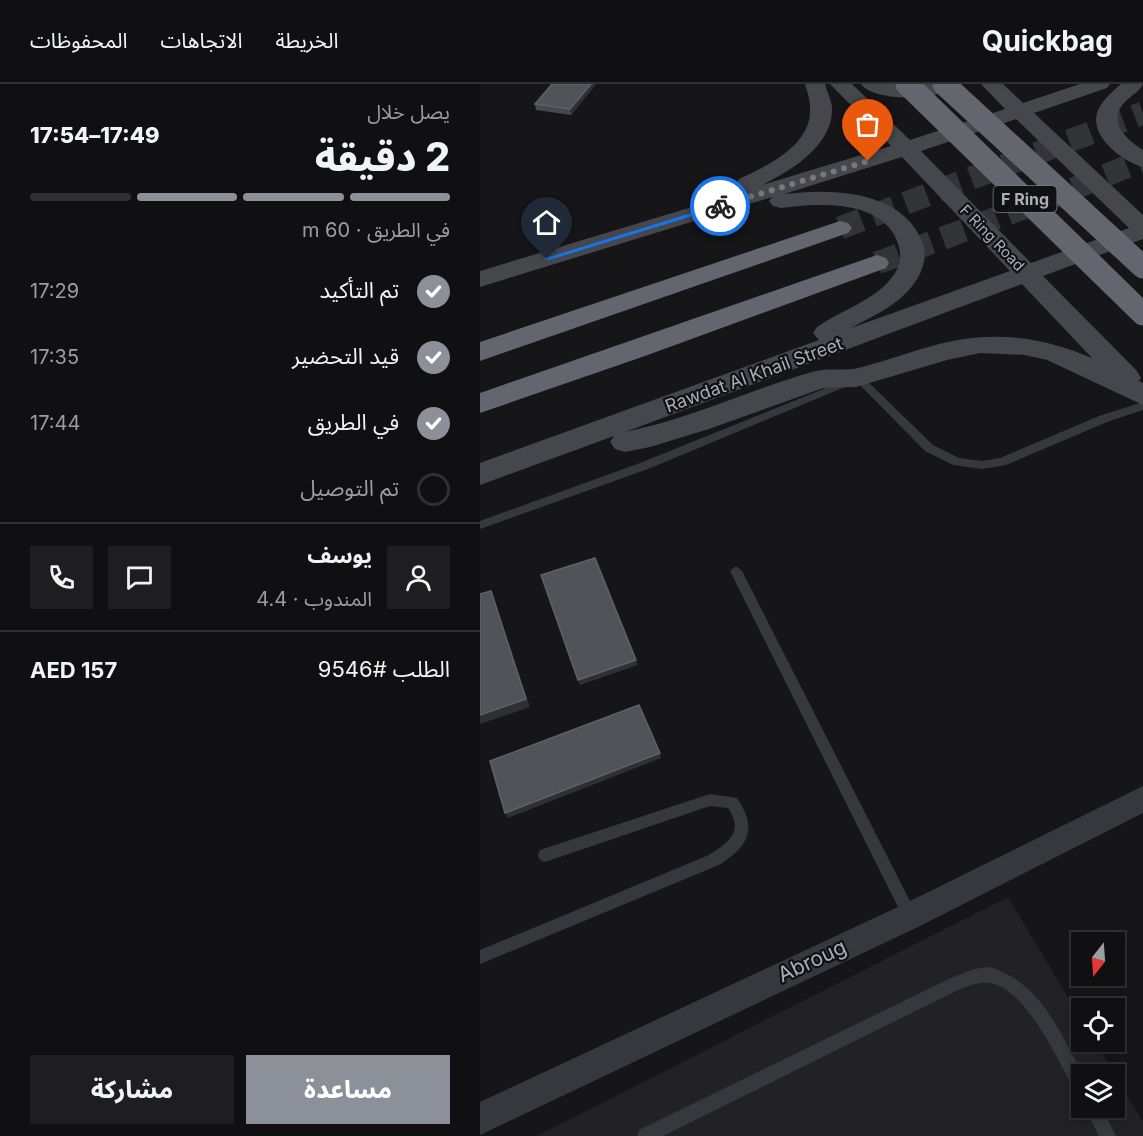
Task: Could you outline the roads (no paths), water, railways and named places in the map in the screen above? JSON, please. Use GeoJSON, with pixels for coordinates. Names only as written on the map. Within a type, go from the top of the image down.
{"type":"FeatureCollection","features":[{"type":"Feature","properties":{"kind":"highway","name":"F Ring"},"geometry":{"type":"LineString","coordinates":[[907,84],[1143,314]]}},
{"type":"Feature","properties":{"kind":"highway","name":"F Ring"},"geometry":{"type":"LineString","coordinates":[[944,84],[1143,267]]}},
{"type":"Feature","properties":{"kind":"highway"},"geometry":{"type":"LineString","coordinates":[[480,352],[840,228]]}},
{"type":"Feature","properties":{"kind":"highway"},"geometry":{"type":"LineString","coordinates":[[480,403],[636,350],[877,263]]}},
{"type":"Feature","properties":{"kind":"street"},"geometry":{"type":"LineString","coordinates":[[655,225],[690,205],[749,183],[786,162],[801,150],[818,125],[821,109],[815,84]]}},
{"type":"Feature","properties":{"kind":"street","name":"F Ring Road"},"geometry":{"type":"LineString","coordinates":[[840,84],[906,149],[1143,395]]}},
{"type":"Feature","properties":{"kind":"street"},"geometry":{"type":"LineString","coordinates":[[871,84],[886,90],[915,93],[944,84]]}},
{"type":"Feature","properties":{"kind":"street"},"geometry":{"type":"LineString","coordinates":[[991,84],[1143,229]]}},
{"type":"Feature","properties":{"kind":"street"},"geometry":{"type":"LineString","coordinates":[[480,279],[906,149],[1100,84]]}},
{"type":"Feature","properties":{"kind":"street"},"geometry":{"type":"LineString","coordinates":[[1134,84],[1116,99],[1108,112],[1107,123],[1112,136],[1127,151],[1143,160]]}},
{"type":"Feature","properties":{"kind":"street"},"geometry":{"type":"LineString","coordinates":[[655,225],[713,218],[775,202],[819,198],[870,206],[887,214],[901,226],[910,238],[913,253],[910,268],[902,282],[891,293],[833,328],[796,358]]}},
{"type":"Feature","properties":{"kind":"street","name":"Rawdat Al Khail Street"},"geometry":{"type":"LineString","coordinates":[[480,474],[528,459],[1143,229]]}},
{"type":"Feature","properties":{"kind":"street"},"geometry":{"type":"LineString","coordinates":[[528,459],[634,441],[709,418],[821,378],[858,378],[969,344],[994,344],[1043,350],[1072,359],[1143,395]]}},
{"type":"Feature","properties":{"kind":"street","name":"Abroug"},"geometry":{"type":"LineString","coordinates":[[480,1119],[910,916],[1143,799]]}},
{"type":"Feature","properties":{"kind":"lane"},"geometry":{"type":"LineString","coordinates":[[480,525],[644,466],[858,378],[928,448],[957,462],[982,465],[1002,462],[1103,419],[1143,406]]}},
{"type":"Feature","properties":{"kind":"lane"},"geometry":{"type":"LineString","coordinates":[[736,571],[910,916]]}},
{"type":"Feature","properties":{"kind":"lane"},"geometry":{"type":"LineString","coordinates":[[480,957],[714,860],[736,845],[744,825],[740,812],[732,802],[710,800],[544,855]]}},
{"type":"Feature","properties":{"kind":"lane"},"geometry":{"type":"LineString","coordinates":[[645,1136],[958,982],[988,975],[1008,980],[1034,1004],[1071,1069]]}},
{"type":"Feature","properties":{"kind":"lane"},"geometry":{"type":"LineString","coordinates":[[1098,1118],[1108,1136]]}},
{"type":"Feature","properties":{"kind":"tunnel"},"geometry":{"type":"LineString","coordinates":[[840,228],[1143,113]]}},
{"type":"Feature","properties":{"kind":"tunnel"},"geometry":{"type":"LineString","coordinates":[[877,263],[1058,195],[1143,160]]}}]}
